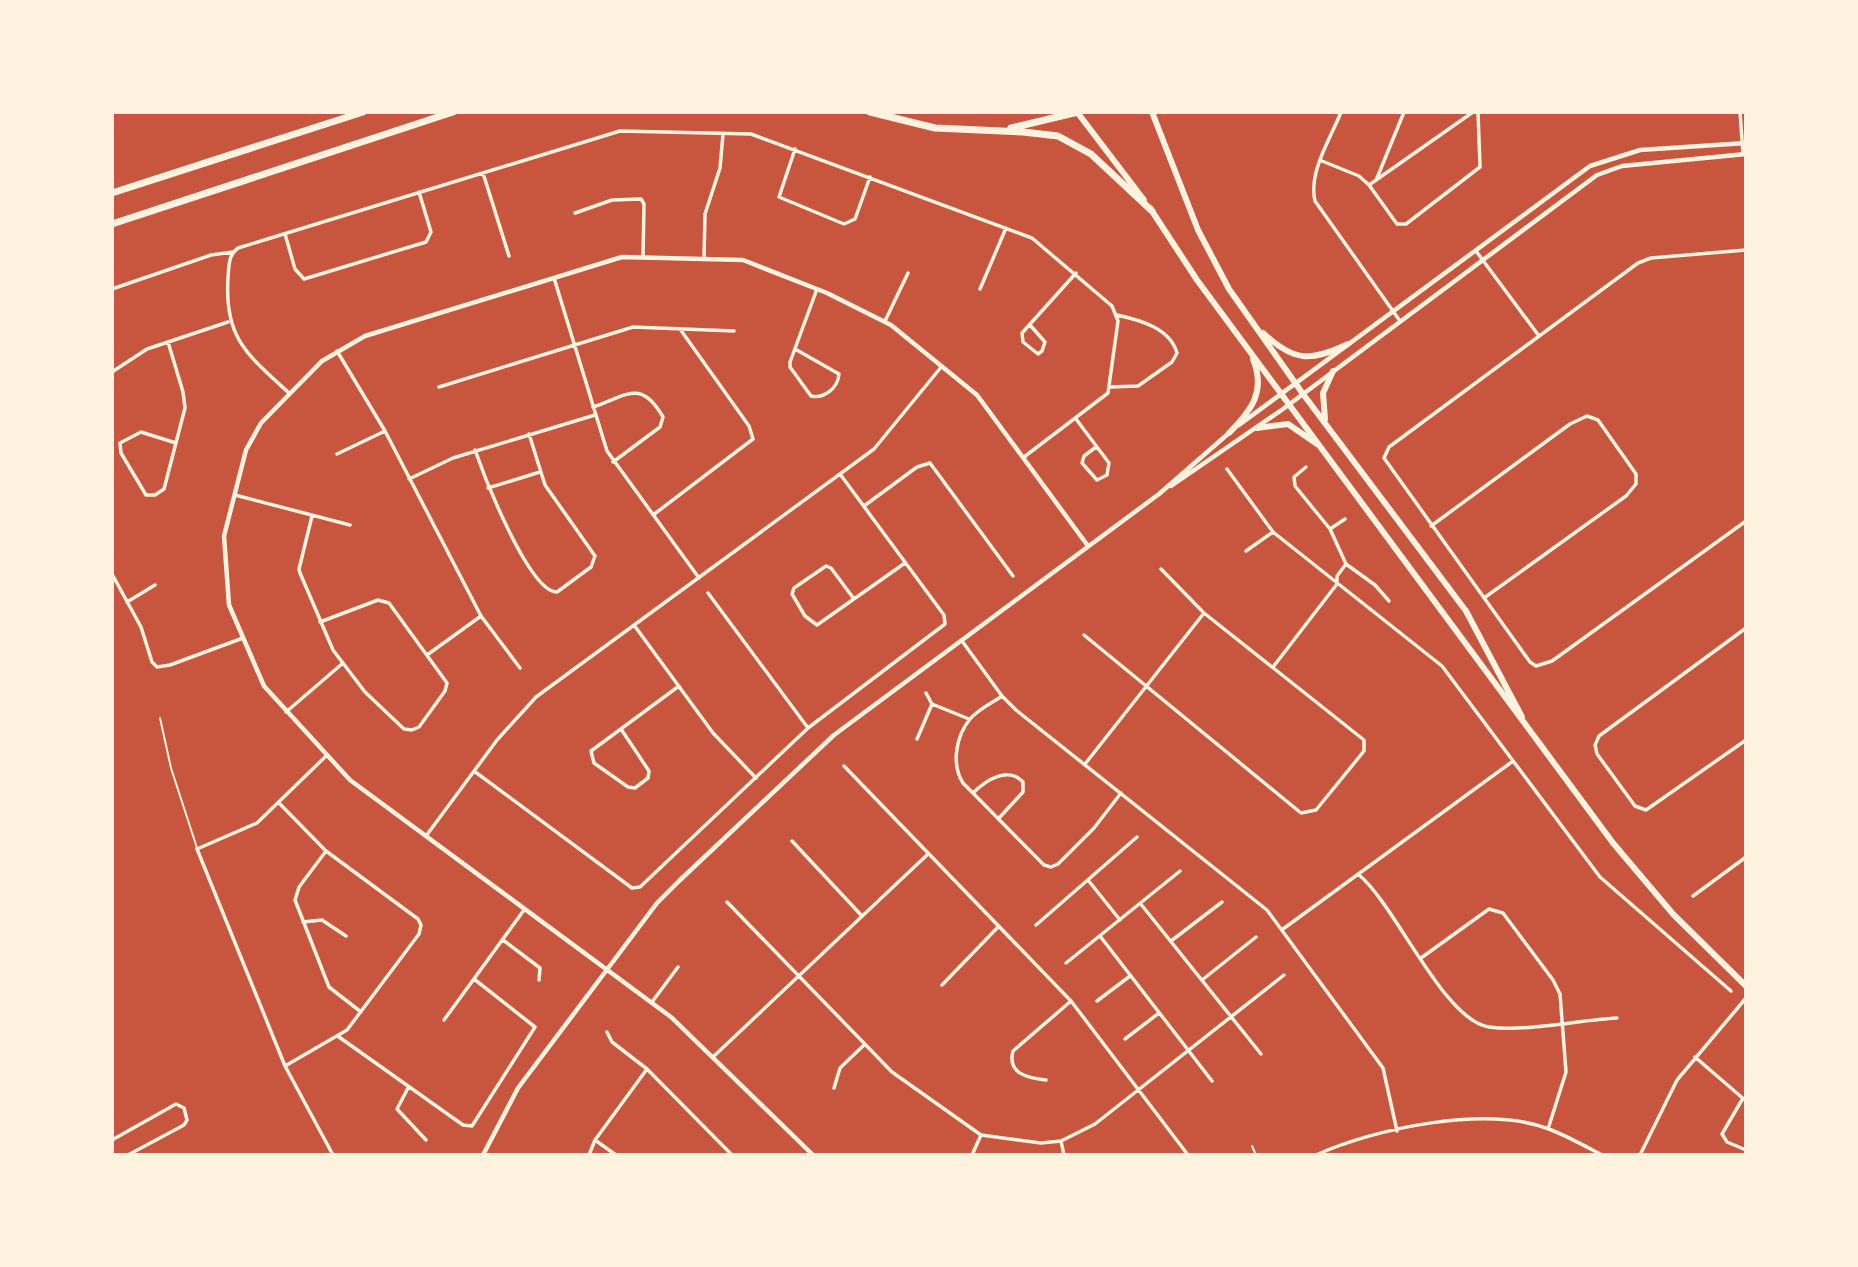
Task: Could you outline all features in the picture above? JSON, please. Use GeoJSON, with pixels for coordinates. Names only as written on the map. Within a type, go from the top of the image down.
{"type":"FeatureCollection","features":[{"type":"Feature","properties":{"kind":"highway"},"geometry":{"type":"LineString","coordinates":[[300,133],[348,112]]}},
{"type":"Feature","properties":{"kind":"highway"},"geometry":{"type":"LineString","coordinates":[[112,193],[363,112]]}},
{"type":"Feature","properties":{"kind":"highway"},"geometry":{"type":"LineString","coordinates":[[112,224],[453,112]]}},
{"type":"Feature","properties":{"kind":"highway"},"geometry":{"type":"LineString","coordinates":[[870,112],[925,126],[1044,133],[1070,141],[1091,154],[1152,211]]}},
{"type":"Feature","properties":{"kind":"highway"},"geometry":{"type":"LineString","coordinates":[[983,131],[1031,125],[1077,112]]}},
{"type":"Feature","properties":{"kind":"main road"},"geometry":{"type":"LineString","coordinates":[[1077,112],[1152,211],[1197,280],[1291,404],[1537,743],[1640,876],[1673,914],[1746,986]]}},
{"type":"Feature","properties":{"kind":"main road"},"geometry":{"type":"LineString","coordinates":[[1152,112],[1198,230],[1249,319],[1466,611],[1537,743]]}},
{"type":"Feature","properties":{"kind":"main road"},"geometry":{"type":"LineString","coordinates":[[1249,319],[1282,349],[1297,356],[1315,357],[1348,344]]}},
{"type":"Feature","properties":{"kind":"main road"},"geometry":{"type":"LineString","coordinates":[[1229,433],[1251,410],[1258,393],[1258,374],[1248,348]]}},
{"type":"Feature","properties":{"kind":"main road"},"geometry":{"type":"LineString","coordinates":[[1326,424],[1323,396],[1333,371]]}},
{"type":"Feature","properties":{"kind":"main road"},"geometry":{"type":"LineString","coordinates":[[1257,428],[1288,424],[1326,452]]}},
{"type":"Feature","properties":{"kind":"street"},"geometry":{"type":"LineString","coordinates":[[1341,112],[1313,185],[1317,206],[1400,321]]}},
{"type":"Feature","properties":{"kind":"street"},"geometry":{"type":"LineString","coordinates":[[1376,180],[1404,112]]}},
{"type":"Feature","properties":{"kind":"street"},"geometry":{"type":"LineString","coordinates":[[1369,185],[1473,112]]}},
{"type":"Feature","properties":{"kind":"street"},"geometry":{"type":"LineString","coordinates":[[1322,160],[1359,176],[1369,185],[1397,224],[1406,224],[1480,167],[1478,112]]}},
{"type":"Feature","properties":{"kind":"street"},"geometry":{"type":"LineString","coordinates":[[483,1155],[518,1088],[657,903],[824,744],[1159,494],[1291,404],[1597,175],[1610,169],[1745,154],[1740,112]]}},
{"type":"Feature","properties":{"kind":"street"},"geometry":{"type":"LineString","coordinates":[[112,289],[211,256],[233,252],[620,131],[751,134],[1040,242],[1118,315],[1146,321],[1174,344],[1177,353],[1172,362],[1138,386],[1110,387]]}},
{"type":"Feature","properties":{"kind":"street"},"geometry":{"type":"LineString","coordinates":[[704,258],[705,214],[721,164],[723,133]]}},
{"type":"Feature","properties":{"kind":"street"},"geometry":{"type":"LineString","coordinates":[[1159,494],[1229,433],[1560,186],[1599,161],[1640,150],[1744,143]]}},
{"type":"Feature","properties":{"kind":"street"},"geometry":{"type":"LineString","coordinates":[[795,149],[779,197],[844,224],[855,219],[870,177]]}},
{"type":"Feature","properties":{"kind":"street"},"geometry":{"type":"LineString","coordinates":[[482,173],[509,256]]}},
{"type":"Feature","properties":{"kind":"street"},"geometry":{"type":"LineString","coordinates":[[285,234],[295,269],[304,279],[426,242],[431,232],[419,192]]}},
{"type":"Feature","properties":{"kind":"street"},"geometry":{"type":"LineString","coordinates":[[575,213],[612,200],[641,199],[644,204],[643,256]]}},
{"type":"Feature","properties":{"kind":"street"},"geometry":{"type":"LineString","coordinates":[[980,289],[1006,228]]}},
{"type":"Feature","properties":{"kind":"street"},"geometry":{"type":"LineString","coordinates":[[1746,250],[1645,260],[1386,449],[1385,463],[1530,662],[1540,666],[1552,661],[1746,521]]}},
{"type":"Feature","properties":{"kind":"street"},"geometry":{"type":"LineString","coordinates":[[1476,251],[1539,336]]}},
{"type":"Feature","properties":{"kind":"street"},"geometry":{"type":"LineString","coordinates":[[233,252],[227,293],[229,322],[244,350],[289,393]]}},
{"type":"Feature","properties":{"kind":"street"},"geometry":{"type":"LineString","coordinates":[[813,1155],[714,1056],[652,1002],[524,911],[350,780],[286,712],[259,678],[227,593],[224,532],[252,435],[319,363],[376,331],[617,258],[643,256],[743,260],[817,289],[885,321],[977,395],[1088,546]]}},
{"type":"Feature","properties":{"kind":"street"},"geometry":{"type":"LineString","coordinates":[[885,321],[908,273]]}},
{"type":"Feature","properties":{"kind":"street"},"geometry":{"type":"LineString","coordinates":[[1030,325],[1045,342],[1038,354],[1033,353],[1021,339],[1030,325],[1076,274]]}},
{"type":"Feature","properties":{"kind":"street"},"geometry":{"type":"LineString","coordinates":[[553,276],[595,415],[613,462],[699,578]]}},
{"type":"Feature","properties":{"kind":"street"},"geometry":{"type":"LineString","coordinates":[[795,349],[833,368],[839,374],[835,386],[820,396],[811,396],[791,370],[795,349],[817,289]]}},
{"type":"Feature","properties":{"kind":"street"},"geometry":{"type":"LineString","coordinates":[[1024,457],[1105,398],[1110,387],[1118,315]]}},
{"type":"Feature","properties":{"kind":"street"},"geometry":{"type":"LineString","coordinates":[[112,372],[142,352],[229,322]]}},
{"type":"Feature","properties":{"kind":"street"},"geometry":{"type":"LineString","coordinates":[[439,387],[633,327],[734,331]]}},
{"type":"Feature","properties":{"kind":"street"},"geometry":{"type":"LineString","coordinates":[[653,515],[753,439],[749,426],[680,329]]}},
{"type":"Feature","properties":{"kind":"street"},"geometry":{"type":"LineString","coordinates":[[168,342],[185,400],[176,443],[164,489],[155,495],[146,495],[121,453],[120,443],[141,432],[176,443]]}},
{"type":"Feature","properties":{"kind":"street"},"geometry":{"type":"LineString","coordinates":[[337,351],[385,431],[481,616],[520,668]]}},
{"type":"Feature","properties":{"kind":"street"},"geometry":{"type":"LineString","coordinates":[[426,837],[474,771],[536,697],[874,449],[942,366]]}},
{"type":"Feature","properties":{"kind":"street"},"geometry":{"type":"LineString","coordinates":[[593,407],[639,392],[648,396],[663,417],[660,427],[613,462]]}},
{"type":"Feature","properties":{"kind":"street"},"geometry":{"type":"LineString","coordinates":[[409,479],[475,450],[595,415]]}},
{"type":"Feature","properties":{"kind":"street"},"geometry":{"type":"LineString","coordinates":[[1431,526],[1570,424],[1587,416],[1598,420],[1636,474],[1636,484],[1626,496],[1484,598]]}},
{"type":"Feature","properties":{"kind":"street"},"geometry":{"type":"LineString","coordinates":[[1076,419],[1096,447],[1110,469],[1107,475],[1097,480],[1082,463],[1084,456],[1096,447]]}},
{"type":"Feature","properties":{"kind":"street"},"geometry":{"type":"LineString","coordinates":[[337,454],[385,431]]}},
{"type":"Feature","properties":{"kind":"street"},"geometry":{"type":"LineString","coordinates":[[475,450],[488,488],[522,555],[547,589],[559,591],[594,564],[595,556],[550,492],[540,472],[529,434]]}},
{"type":"Feature","properties":{"kind":"street"},"geometry":{"type":"LineString","coordinates":[[864,506],[917,467],[930,463],[1013,576]]}},
{"type":"Feature","properties":{"kind":"street"},"geometry":{"type":"LineString","coordinates":[[1306,467],[1294,477],[1294,483],[1330,530],[1346,565],[1375,585],[1389,601]]}},
{"type":"Feature","properties":{"kind":"street"},"geometry":{"type":"LineString","coordinates":[[1227,469],[1273,532],[1436,660],[1600,877],[1731,991]]}},
{"type":"Feature","properties":{"kind":"street"},"geometry":{"type":"LineString","coordinates":[[488,488],[540,472]]}},
{"type":"Feature","properties":{"kind":"street"},"geometry":{"type":"LineString","coordinates":[[474,771],[632,888],[637,888],[808,728],[943,627],[944,615],[840,474]]}},
{"type":"Feature","properties":{"kind":"street"},"geometry":{"type":"LineString","coordinates":[[233,494],[350,525]]}},
{"type":"Feature","properties":{"kind":"street"},"geometry":{"type":"LineString","coordinates":[[312,516],[299,569],[320,622],[344,663],[376,704],[409,730],[419,727],[446,688],[446,681],[384,599],[320,622]]}},
{"type":"Feature","properties":{"kind":"street"},"geometry":{"type":"LineString","coordinates":[[1330,530],[1345,519]]}},
{"type":"Feature","properties":{"kind":"street"},"geometry":{"type":"LineString","coordinates":[[1246,551],[1273,532]]}},
{"type":"Feature","properties":{"kind":"street"},"geometry":{"type":"LineString","coordinates":[[854,599],[829,566],[820,568],[794,588],[792,594],[805,616],[816,625],[854,599],[905,563]]}},
{"type":"Feature","properties":{"kind":"street"},"geometry":{"type":"LineString","coordinates":[[1273,667],[1337,584],[1337,576],[1346,565]]}},
{"type":"Feature","properties":{"kind":"street"},"geometry":{"type":"LineString","coordinates":[[1084,635],[1306,814],[1316,810],[1364,751],[1365,743],[1362,737],[1204,613],[1161,569]]}},
{"type":"Feature","properties":{"kind":"street"},"geometry":{"type":"LineString","coordinates":[[112,574],[141,627],[152,662],[157,667],[243,638]]}},
{"type":"Feature","properties":{"kind":"street"},"geometry":{"type":"LineString","coordinates":[[127,602],[155,585]]}},
{"type":"Feature","properties":{"kind":"street"},"geometry":{"type":"LineString","coordinates":[[708,593],[808,728]]}},
{"type":"Feature","properties":{"kind":"street"},"geometry":{"type":"LineString","coordinates":[[1085,764],[1204,613]]}},
{"type":"Feature","properties":{"kind":"street"},"geometry":{"type":"LineString","coordinates":[[427,654],[481,616]]}},
{"type":"Feature","properties":{"kind":"street"},"geometry":{"type":"LineString","coordinates":[[634,625],[713,733],[756,778]]}},
{"type":"Feature","properties":{"kind":"street"},"geometry":{"type":"LineString","coordinates":[[1746,628],[1599,736],[1595,745],[1597,754],[1636,806],[1646,810],[1746,740]]}},
{"type":"Feature","properties":{"kind":"street"},"geometry":{"type":"LineString","coordinates":[[962,641],[1002,696],[1257,900],[1383,1068],[1397,1131]]}},
{"type":"Feature","properties":{"kind":"street"},"geometry":{"type":"LineString","coordinates":[[286,712],[344,663]]}},
{"type":"Feature","properties":{"kind":"street"},"geometry":{"type":"LineString","coordinates":[[621,729],[649,771],[648,778],[635,788],[628,788],[591,759],[594,748],[679,686]]}},
{"type":"Feature","properties":{"kind":"street"},"geometry":{"type":"LineString","coordinates":[[926,693],[932,704],[970,719]]}},
{"type":"Feature","properties":{"kind":"street"},"geometry":{"type":"LineString","coordinates":[[1002,696],[970,719],[955,760],[959,777],[1044,865],[1053,866],[1094,828],[1122,793]]}},
{"type":"Feature","properties":{"kind":"street"},"geometry":{"type":"LineString","coordinates":[[917,739],[932,704]]}},
{"type":"Feature","properties":{"kind":"street"},"geometry":{"type":"LineString","coordinates":[[326,756],[252,827],[197,849],[285,1066],[333,1155]]}},
{"type":"Feature","properties":{"kind":"street"},"geometry":{"type":"LineString","coordinates":[[1282,930],[1513,761]]}},
{"type":"Feature","properties":{"kind":"street"},"geometry":{"type":"LineString","coordinates":[[844,766],[1071,1001],[1140,1088],[1188,1155]]}},
{"type":"Feature","properties":{"kind":"street"},"geometry":{"type":"LineString","coordinates":[[973,793],[987,781],[1009,773],[1017,775],[1023,782],[1023,793],[998,819]]}},
{"type":"Feature","properties":{"kind":"street"},"geometry":{"type":"LineString","coordinates":[[279,803],[326,851],[418,919],[421,925],[419,934],[339,1037],[285,1066]]}},
{"type":"Feature","properties":{"kind":"street"},"geometry":{"type":"LineString","coordinates":[[1036,925],[1137,836]]}},
{"type":"Feature","properties":{"kind":"street"},"geometry":{"type":"LineString","coordinates":[[792,841],[862,916]]}},
{"type":"Feature","properties":{"kind":"street"},"geometry":{"type":"LineString","coordinates":[[326,851],[296,892],[296,904],[329,987],[361,1012]]}},
{"type":"Feature","properties":{"kind":"street"},"geometry":{"type":"LineString","coordinates":[[714,1056],[928,854]]}},
{"type":"Feature","properties":{"kind":"street"},"geometry":{"type":"LineString","coordinates":[[1693,896],[1746,857]]}},
{"type":"Feature","properties":{"kind":"street"},"geometry":{"type":"LineString","coordinates":[[1066,963],[1180,871]]}},
{"type":"Feature","properties":{"kind":"street"},"geometry":{"type":"LineString","coordinates":[[1358,874],[1461,1012],[1481,1025],[1500,1027],[1617,1018]]}},
{"type":"Feature","properties":{"kind":"street"},"geometry":{"type":"LineString","coordinates":[[1088,880],[1120,920]]}},
{"type":"Feature","properties":{"kind":"street"},"geometry":{"type":"LineString","coordinates":[[727,902],[864,1045],[913,1089],[981,1135],[1025,1144],[1061,1141],[1095,1124],[1284,975]]}},
{"type":"Feature","properties":{"kind":"street"},"geometry":{"type":"LineString","coordinates":[[1171,942],[1222,902]]}},
{"type":"Feature","properties":{"kind":"street"},"geometry":{"type":"LineString","coordinates":[[1140,903],[1261,1054]]}},
{"type":"Feature","properties":{"kind":"street"},"geometry":{"type":"LineString","coordinates":[[1421,958],[1486,910],[1499,910],[1557,987],[1563,1023],[1566,1072],[1548,1129]]}},
{"type":"Feature","properties":{"kind":"street"},"geometry":{"type":"LineString","coordinates":[[444,1020],[524,911]]}},
{"type":"Feature","properties":{"kind":"street"},"geometry":{"type":"LineString","coordinates":[[303,922],[322,920],[346,936]]}},
{"type":"Feature","properties":{"kind":"street"},"geometry":{"type":"LineString","coordinates":[[942,985],[999,926]]}},
{"type":"Feature","properties":{"kind":"street"},"geometry":{"type":"LineString","coordinates":[[1100,936],[1212,1081]]}},
{"type":"Feature","properties":{"kind":"street"},"geometry":{"type":"LineString","coordinates":[[1202,980],[1256,937]]}},
{"type":"Feature","properties":{"kind":"street"},"geometry":{"type":"LineString","coordinates":[[503,940],[538,966],[542,973],[539,980]]}},
{"type":"Feature","properties":{"kind":"street"},"geometry":{"type":"LineString","coordinates":[[652,1002],[678,967]]}},
{"type":"Feature","properties":{"kind":"street"},"geometry":{"type":"LineString","coordinates":[[1097,1001],[1130,975]]}},
{"type":"Feature","properties":{"kind":"street"},"geometry":{"type":"LineString","coordinates":[[339,1037],[463,1125],[472,1126],[533,1033],[532,1022],[474,979]]}},
{"type":"Feature","properties":{"kind":"street"},"geometry":{"type":"LineString","coordinates":[[1640,1155],[1677,1080],[1746,998]]}},
{"type":"Feature","properties":{"kind":"street"},"geometry":{"type":"LineString","coordinates":[[1046,1080],[1028,1078],[1018,1073],[1012,1060],[1013,1051],[1071,1001]]}},
{"type":"Feature","properties":{"kind":"street"},"geometry":{"type":"LineString","coordinates":[[1125,1039],[1159,1013]]}},
{"type":"Feature","properties":{"kind":"street"},"geometry":{"type":"LineString","coordinates":[[607,1032],[612,1042],[646,1069],[732,1155]]}},
{"type":"Feature","properties":{"kind":"street"},"geometry":{"type":"LineString","coordinates":[[834,1088],[840,1068],[864,1045]]}},
{"type":"Feature","properties":{"kind":"street"},"geometry":{"type":"LineString","coordinates":[[1695,1057],[1744,1100],[1722,1134],[1731,1144],[1746,1150]]}},
{"type":"Feature","properties":{"kind":"street"},"geometry":{"type":"LineString","coordinates":[[589,1155],[595,1140],[646,1069]]}},
{"type":"Feature","properties":{"kind":"street"},"geometry":{"type":"LineString","coordinates":[[408,1088],[397,1109],[426,1140]]}},
{"type":"Feature","properties":{"kind":"street"},"geometry":{"type":"LineString","coordinates":[[112,1140],[176,1104],[184,1108],[187,1120],[184,1125],[128,1155]]}},
{"type":"Feature","properties":{"kind":"street"},"geometry":{"type":"LineString","coordinates":[[1316,1155],[1397,1131],[1466,1118],[1494,1118],[1548,1129],[1602,1155]]}},
{"type":"Feature","properties":{"kind":"street"},"geometry":{"type":"LineString","coordinates":[[972,1155],[981,1135]]}},
{"type":"Feature","properties":{"kind":"street"},"geometry":{"type":"LineString","coordinates":[[595,1140],[616,1155]]}},
{"type":"Feature","properties":{"kind":"street"},"geometry":{"type":"LineString","coordinates":[[1061,1141],[1064,1155]]}},
{"type":"Feature","properties":{"kind":"lane"},"geometry":{"type":"LineString","coordinates":[[160,718],[171,768],[197,849]]}},
{"type":"Feature","properties":{"kind":"lane"},"geometry":{"type":"LineString","coordinates":[[1252,1146],[1256,1155]]}}]}
